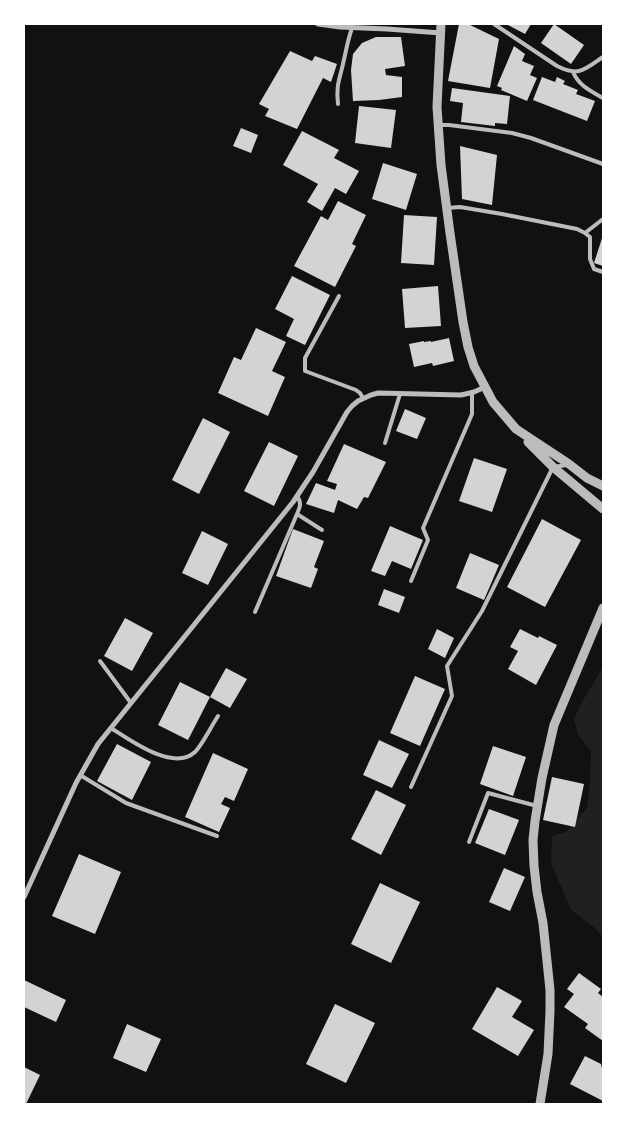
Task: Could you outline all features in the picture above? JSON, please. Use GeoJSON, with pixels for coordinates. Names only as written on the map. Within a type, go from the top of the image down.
{"type":"FeatureCollection","features":[{"type":"Feature","properties":{"kind":"street"},"geometry":{"type":"LineString","coordinates":[[318,24],[352,28],[441,28],[437,108],[441,165],[463,322],[474,366],[493,402],[516,429],[553,467],[603,509]]}},
{"type":"Feature","properties":{"kind":"street"},"geometry":{"type":"LineString","coordinates":[[24,897],[80,775],[98,744],[297,496],[352,406],[363,398],[378,393],[461,395],[485,388]]}},
{"type":"Feature","properties":{"kind":"street"},"geometry":{"type":"LineString","coordinates":[[516,429],[587,478],[603,486]]}},
{"type":"Feature","properties":{"kind":"street"},"geometry":{"type":"LineString","coordinates":[[540,1104],[548,1054],[550,999],[548,965],[534,866],[533,840],[537,806],[554,725],[603,608]]}},
{"type":"Feature","properties":{"kind":"lane"},"geometry":{"type":"LineString","coordinates":[[494,24],[566,70],[578,72],[603,58]]}},
{"type":"Feature","properties":{"kind":"lane"},"geometry":{"type":"LineString","coordinates":[[338,104],[338,83],[352,28]]}},
{"type":"Feature","properties":{"kind":"lane"},"geometry":{"type":"LineString","coordinates":[[573,72],[576,78],[589,91],[603,98]]}},
{"type":"Feature","properties":{"kind":"lane"},"geometry":{"type":"LineString","coordinates":[[438,125],[449,124],[512,133],[603,164]]}},
{"type":"Feature","properties":{"kind":"lane"},"geometry":{"type":"LineString","coordinates":[[447,208],[460,207],[502,214],[585,233],[590,236],[590,259],[594,269],[603,272]]}},
{"type":"Feature","properties":{"kind":"lane"},"geometry":{"type":"LineString","coordinates":[[585,233],[603,219]]}},
{"type":"Feature","properties":{"kind":"lane"},"geometry":{"type":"LineString","coordinates":[[339,296],[305,358],[305,370],[356,390],[363,398]]}},
{"type":"Feature","properties":{"kind":"lane"},"geometry":{"type":"LineString","coordinates":[[411,581],[428,540],[423,528],[472,414],[472,393]]}},
{"type":"Feature","properties":{"kind":"lane"},"geometry":{"type":"LineString","coordinates":[[385,443],[400,394]]}},
{"type":"Feature","properties":{"kind":"lane"},"geometry":{"type":"LineString","coordinates":[[411,787],[452,696],[447,666],[482,611],[553,467],[569,464]]}},
{"type":"Feature","properties":{"kind":"lane"},"geometry":{"type":"LineString","coordinates":[[255,612],[301,504],[297,496]]}},
{"type":"Feature","properties":{"kind":"lane"},"geometry":{"type":"LineString","coordinates":[[297,514],[322,530]]}},
{"type":"Feature","properties":{"kind":"lane"},"geometry":{"type":"LineString","coordinates":[[100,661],[131,703]]}},
{"type":"Feature","properties":{"kind":"lane"},"geometry":{"type":"LineString","coordinates":[[110,728],[159,755],[179,758],[190,756],[196,751],[218,716]]}},
{"type":"Feature","properties":{"kind":"lane"},"geometry":{"type":"LineString","coordinates":[[80,775],[126,803],[217,836]]}},
{"type":"Feature","properties":{"kind":"lane"},"geometry":{"type":"LineString","coordinates":[[470,842],[488,793],[537,806]]}},
{"type":"Feature","properties":{"kind":"shaded area"},"geometry":{"type":"Polygon","coordinates":[[[603,667],[603,937],[594,927],[571,910],[551,863],[552,836],[566,832],[587,808],[591,751],[578,735],[574,719],[603,667]]]}},
{"type":"Feature","properties":{"kind":"building"},"geometry":{"type":"Polygon","coordinates":[[[459,24],[468,24],[499,39],[490,88],[448,81],[459,24]]]}},
{"type":"Feature","properties":{"kind":"building"},"geometry":{"type":"Polygon","coordinates":[[[506,24],[531,24],[525,34],[506,24]]]}},
{"type":"Feature","properties":{"kind":"building"},"geometry":{"type":"Polygon","coordinates":[[[554,24],[584,45],[571,64],[541,43],[554,24]]]}},
{"type":"Feature","properties":{"kind":"building"},"geometry":{"type":"Polygon","coordinates":[[[376,37],[401,37],[405,66],[385,69],[386,75],[402,77],[402,97],[353,101],[351,70],[353,54],[362,43],[376,37]]]}},
{"type":"Feature","properties":{"kind":"building"},"geometry":{"type":"Polygon","coordinates":[[[514,46],[525,54],[522,61],[534,66],[530,75],[537,78],[527,101],[501,90],[502,88],[497,86],[514,46]]]}},
{"type":"Feature","properties":{"kind":"building"},"geometry":{"type":"Polygon","coordinates":[[[290,51],[312,61],[315,56],[337,64],[331,82],[323,78],[297,129],[265,116],[269,109],[259,104],[290,51]]]}},
{"type":"Feature","properties":{"kind":"building"},"geometry":{"type":"Polygon","coordinates":[[[542,77],[555,82],[557,77],[565,81],[563,84],[578,90],[576,94],[595,101],[587,121],[533,100],[542,77]]]}},
{"type":"Feature","properties":{"kind":"building"},"geometry":{"type":"Polygon","coordinates":[[[452,88],[510,96],[507,124],[495,123],[495,126],[461,122],[463,103],[450,101],[452,88]]]}},
{"type":"Feature","properties":{"kind":"building"},"geometry":{"type":"Polygon","coordinates":[[[359,106],[396,110],[391,148],[355,143],[359,106]]]}},
{"type":"Feature","properties":{"kind":"building"},"geometry":{"type":"Polygon","coordinates":[[[241,128],[258,135],[251,153],[233,146],[241,128]]]}},
{"type":"Feature","properties":{"kind":"building"},"geometry":{"type":"Polygon","coordinates":[[[302,131],[339,150],[334,158],[359,171],[346,194],[335,188],[322,211],[307,202],[318,184],[283,165],[302,131]]]}},
{"type":"Feature","properties":{"kind":"building"},"geometry":{"type":"Polygon","coordinates":[[[460,146],[497,155],[492,205],[462,199],[460,146]]]}},
{"type":"Feature","properties":{"kind":"building"},"geometry":{"type":"Polygon","coordinates":[[[383,163],[417,174],[406,210],[372,199],[383,163]]]}},
{"type":"Feature","properties":{"kind":"building"},"geometry":{"type":"Polygon","coordinates":[[[338,201],[366,215],[352,244],[356,246],[335,287],[294,266],[321,216],[328,220],[338,201]]]}},
{"type":"Feature","properties":{"kind":"building"},"geometry":{"type":"Polygon","coordinates":[[[404,215],[437,217],[434,265],[401,263],[404,215]]]}},
{"type":"Feature","properties":{"kind":"building"},"geometry":{"type":"Polygon","coordinates":[[[603,235],[603,266],[594,263],[603,235]]]}},
{"type":"Feature","properties":{"kind":"building"},"geometry":{"type":"Polygon","coordinates":[[[292,276],[330,295],[305,345],[286,336],[294,319],[275,309],[292,276]]]}},
{"type":"Feature","properties":{"kind":"building"},"geometry":{"type":"Polygon","coordinates":[[[438,286],[441,326],[405,328],[402,289],[438,286]]]}},
{"type":"Feature","properties":{"kind":"building"},"geometry":{"type":"Polygon","coordinates":[[[256,328],[286,342],[272,371],[285,377],[268,416],[218,393],[234,357],[241,360],[256,328]]]}},
{"type":"Feature","properties":{"kind":"building"},"geometry":{"type":"Polygon","coordinates":[[[449,338],[454,361],[433,366],[432,363],[414,367],[409,344],[449,338]]]}},
{"type":"Feature","properties":{"kind":"building"},"geometry":{"type":"Polygon","coordinates":[[[405,409],[426,418],[417,439],[396,431],[405,409]]]}},
{"type":"Feature","properties":{"kind":"building"},"geometry":{"type":"Polygon","coordinates":[[[203,418],[230,432],[199,494],[172,480],[203,418]]]}},
{"type":"Feature","properties":{"kind":"building"},"geometry":{"type":"Polygon","coordinates":[[[269,442],[298,456],[274,506],[244,491],[269,442]]]}},
{"type":"Feature","properties":{"kind":"building"},"geometry":{"type":"Polygon","coordinates":[[[344,444],[386,462],[368,498],[364,497],[357,509],[338,500],[334,513],[306,504],[316,483],[335,490],[337,484],[327,481],[344,444]]]}},
{"type":"Feature","properties":{"kind":"building"},"geometry":{"type":"Polygon","coordinates":[[[474,458],[507,469],[492,512],[459,501],[474,458]]]}},
{"type":"Feature","properties":{"kind":"building"},"geometry":{"type":"Polygon","coordinates":[[[542,519],[581,540],[545,607],[507,587],[542,519]]]}},
{"type":"Feature","properties":{"kind":"building"},"geometry":{"type":"Polygon","coordinates":[[[390,526],[423,540],[411,569],[392,561],[385,576],[371,571],[390,526]]]}},
{"type":"Feature","properties":{"kind":"building"},"geometry":{"type":"Polygon","coordinates":[[[293,529],[324,541],[314,567],[318,569],[311,588],[276,576],[293,529]]]}},
{"type":"Feature","properties":{"kind":"building"},"geometry":{"type":"Polygon","coordinates":[[[202,531],[228,544],[208,585],[182,573],[202,531]]]}},
{"type":"Feature","properties":{"kind":"building"},"geometry":{"type":"Polygon","coordinates":[[[470,553],[499,565],[484,600],[456,588],[470,553]]]}},
{"type":"Feature","properties":{"kind":"building"},"geometry":{"type":"Polygon","coordinates":[[[384,589],[405,597],[399,613],[378,605],[384,589]]]}},
{"type":"Feature","properties":{"kind":"building"},"geometry":{"type":"Polygon","coordinates":[[[125,618],[153,633],[132,671],[104,656],[125,618]]]}},
{"type":"Feature","properties":{"kind":"building"},"geometry":{"type":"Polygon","coordinates":[[[437,629],[454,638],[445,658],[428,649],[437,629]]]}},
{"type":"Feature","properties":{"kind":"building"},"geometry":{"type":"Polygon","coordinates":[[[520,629],[557,645],[536,685],[508,669],[518,651],[510,647],[520,629]]]}},
{"type":"Feature","properties":{"kind":"building"},"geometry":{"type":"Polygon","coordinates":[[[226,668],[247,679],[230,708],[210,697],[226,668]]]}},
{"type":"Feature","properties":{"kind":"building"},"geometry":{"type":"Polygon","coordinates":[[[415,676],[445,689],[420,746],[390,733],[415,676]]]}},
{"type":"Feature","properties":{"kind":"building"},"geometry":{"type":"Polygon","coordinates":[[[180,682],[210,697],[188,740],[158,725],[180,682]]]}},
{"type":"Feature","properties":{"kind":"building"},"geometry":{"type":"Polygon","coordinates":[[[379,740],[409,754],[392,788],[363,775],[379,740]]]}},
{"type":"Feature","properties":{"kind":"building"},"geometry":{"type":"Polygon","coordinates":[[[117,744],[151,762],[132,800],[97,781],[117,744]]]}},
{"type":"Feature","properties":{"kind":"building"},"geometry":{"type":"Polygon","coordinates":[[[493,746],[526,757],[513,796],[480,784],[493,746]]]}},
{"type":"Feature","properties":{"kind":"building"},"geometry":{"type":"Polygon","coordinates":[[[213,753],[248,769],[234,801],[225,797],[221,804],[230,808],[219,832],[185,817],[213,753]]]}},
{"type":"Feature","properties":{"kind":"building"},"geometry":{"type":"Polygon","coordinates":[[[552,777],[584,784],[575,827],[543,820],[552,777]]]}},
{"type":"Feature","properties":{"kind":"building"},"geometry":{"type":"Polygon","coordinates":[[[376,790],[406,805],[381,855],[351,839],[376,790]]]}},
{"type":"Feature","properties":{"kind":"building"},"geometry":{"type":"Polygon","coordinates":[[[489,809],[519,820],[505,855],[475,843],[489,809]]]}},
{"type":"Feature","properties":{"kind":"building"},"geometry":{"type":"Polygon","coordinates":[[[79,854],[121,872],[95,934],[52,916],[79,854]]]}},
{"type":"Feature","properties":{"kind":"building"},"geometry":{"type":"Polygon","coordinates":[[[504,868],[525,877],[510,911],[489,902],[504,868]]]}},
{"type":"Feature","properties":{"kind":"building"},"geometry":{"type":"Polygon","coordinates":[[[380,883],[420,902],[391,963],[351,944],[380,883]]]}},
{"type":"Feature","properties":{"kind":"building"},"geometry":{"type":"Polygon","coordinates":[[[579,973],[601,989],[598,993],[603,997],[603,1041],[585,1028],[588,1024],[564,1007],[574,994],[567,989],[579,973]]]}},
{"type":"Feature","properties":{"kind":"building"},"geometry":{"type":"Polygon","coordinates":[[[24,980],[66,1000],[56,1022],[24,1007],[24,980]]]}},
{"type":"Feature","properties":{"kind":"building"},"geometry":{"type":"Polygon","coordinates":[[[497,987],[522,1001],[512,1017],[534,1030],[518,1056],[472,1029],[497,987]]]}},
{"type":"Feature","properties":{"kind":"building"},"geometry":{"type":"Polygon","coordinates":[[[335,1004],[375,1023],[346,1083],[306,1064],[335,1004]]]}},
{"type":"Feature","properties":{"kind":"building"},"geometry":{"type":"Polygon","coordinates":[[[127,1024],[161,1039],[146,1072],[113,1058],[127,1024]]]}},
{"type":"Feature","properties":{"kind":"building"},"geometry":{"type":"Polygon","coordinates":[[[585,1056],[601,1064],[603,1072],[603,1101],[570,1084],[585,1056]]]}},
{"type":"Feature","properties":{"kind":"building"},"geometry":{"type":"Polygon","coordinates":[[[24,1067],[40,1075],[26,1104],[24,1104],[24,1067]]]}}]}
